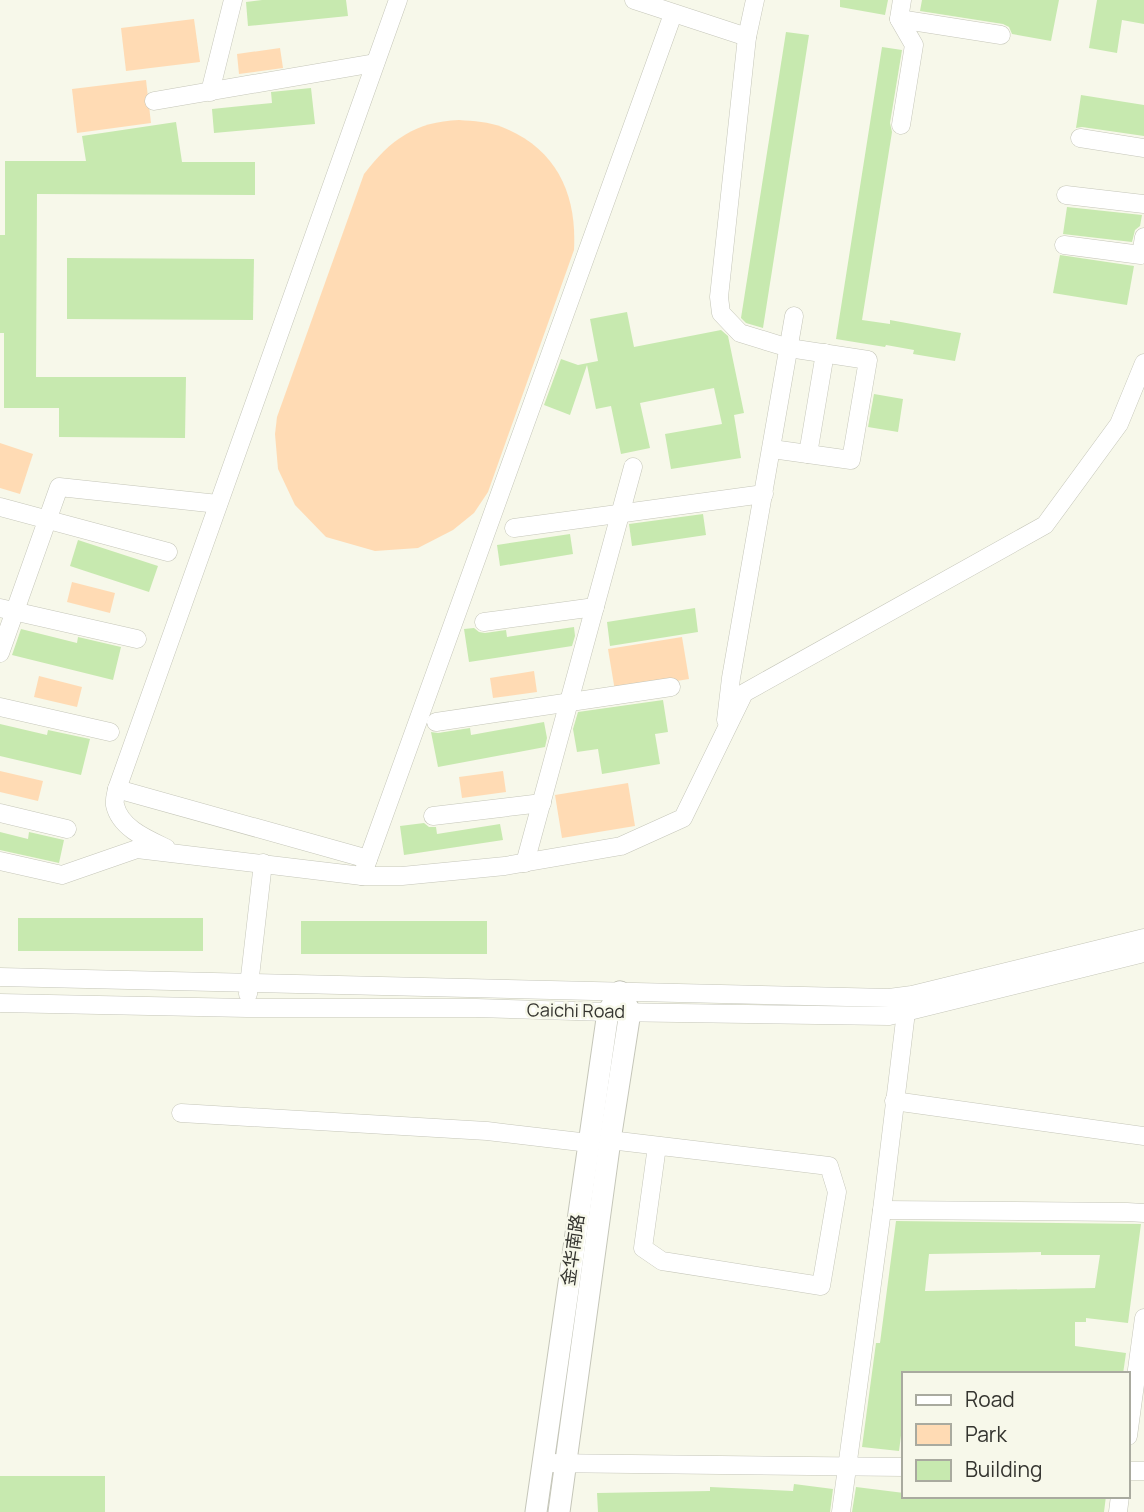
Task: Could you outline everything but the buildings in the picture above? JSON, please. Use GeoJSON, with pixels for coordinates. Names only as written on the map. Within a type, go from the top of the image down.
{"type":"FeatureCollection","features":[{"type":"Feature","properties":{"kind":"main road","name":"金华南路"},"geometry":{"type":"LineString","coordinates":[[536,1512],[608,1012],[620,992]]}},
{"type":"Feature","properties":{"kind":"main road"},"geometry":{"type":"LineString","coordinates":[[620,992],[630,1012]]}},
{"type":"Feature","properties":{"kind":"main road","name":"金华南路"},"geometry":{"type":"LineString","coordinates":[[559,1512],[630,1012]]}},
{"type":"Feature","properties":{"kind":"street"},"geometry":{"type":"LineString","coordinates":[[210,92],[233,0]]}},
{"type":"Feature","properties":{"kind":"street"},"geometry":{"type":"LineString","coordinates":[[178,854],[144,837],[122,821],[114,804],[117,789],[398,0]]}},
{"type":"Feature","properties":{"kind":"street"},"geometry":{"type":"LineString","coordinates":[[634,0],[747,37]]}},
{"type":"Feature","properties":{"kind":"street"},"geometry":{"type":"LineString","coordinates":[[755,0],[747,37],[719,297],[720,313],[740,333],[789,348],[868,360],[851,460],[772,449]]}},
{"type":"Feature","properties":{"kind":"street"},"geometry":{"type":"LineString","coordinates":[[901,125],[914,45],[900,19],[902,0]]}},
{"type":"Feature","properties":{"kind":"street"},"geometry":{"type":"LineString","coordinates":[[365,867],[673,14]]}},
{"type":"Feature","properties":{"kind":"street"},"geometry":{"type":"LineString","coordinates":[[900,19],[1001,36]]}},
{"type":"Feature","properties":{"kind":"street"},"geometry":{"type":"LineString","coordinates":[[155,101],[375,63]]}},
{"type":"Feature","properties":{"kind":"street"},"geometry":{"type":"LineString","coordinates":[[1080,138],[1144,148]]}},
{"type":"Feature","properties":{"kind":"street"},"geometry":{"type":"LineString","coordinates":[[1066,195],[1144,204]]}},
{"type":"Feature","properties":{"kind":"street"},"geometry":{"type":"LineString","coordinates":[[1064,245],[1141,256],[1144,237]]}},
{"type":"Feature","properties":{"kind":"street"},"geometry":{"type":"LineString","coordinates":[[723,736],[794,316]]}},
{"type":"Feature","properties":{"kind":"street"},"geometry":{"type":"LineString","coordinates":[[808,454],[825,353]]}},
{"type":"Feature","properties":{"kind":"street"},"geometry":{"type":"LineString","coordinates":[[117,789],[401,876],[505,866],[621,846],[684,818],[744,693],[1045,526],[1119,424],[1144,363]]}},
{"type":"Feature","properties":{"kind":"street"},"geometry":{"type":"LineString","coordinates":[[525,863],[633,467]]}},
{"type":"Feature","properties":{"kind":"street"},"geometry":{"type":"LineString","coordinates":[[0,653],[7,609],[48,520],[59,488],[218,504]]}},
{"type":"Feature","properties":{"kind":"street"},"geometry":{"type":"LineString","coordinates":[[514,528],[764,494]]}},
{"type":"Feature","properties":{"kind":"street"},"geometry":{"type":"LineString","coordinates":[[0,507],[169,552]]}},
{"type":"Feature","properties":{"kind":"street"},"geometry":{"type":"LineString","coordinates":[[484,622],[595,607]]}},
{"type":"Feature","properties":{"kind":"street"},"geometry":{"type":"LineString","coordinates":[[7,609],[137,639]]}},
{"type":"Feature","properties":{"kind":"street"},"geometry":{"type":"LineString","coordinates":[[436,722],[671,687]]}},
{"type":"Feature","properties":{"kind":"street"},"geometry":{"type":"LineString","coordinates":[[0,707],[110,732]]}},
{"type":"Feature","properties":{"kind":"street"},"geometry":{"type":"LineString","coordinates":[[433,816],[542,803]]}},
{"type":"Feature","properties":{"kind":"street"},"geometry":{"type":"LineString","coordinates":[[0,813],[67,829]]}},
{"type":"Feature","properties":{"kind":"street"},"geometry":{"type":"LineString","coordinates":[[0,862],[62,875],[137,849],[263,863],[365,867]]}},
{"type":"Feature","properties":{"kind":"street"},"geometry":{"type":"LineString","coordinates":[[247,1008],[263,863]]}},
{"type":"Feature","properties":{"kind":"street","name":"Caichi Road"},"geometry":{"type":"LineString","coordinates":[[0,1003],[889,1016],[909,1003],[1144,938]]}},
{"type":"Feature","properties":{"kind":"street","name":"Caichi Road"},"geometry":{"type":"LineString","coordinates":[[0,977],[889,998],[909,1003],[1144,953]]}},
{"type":"Feature","properties":{"kind":"street"},"geometry":{"type":"LineString","coordinates":[[841,1512],[909,1003]]}},
{"type":"Feature","properties":{"kind":"street"},"geometry":{"type":"LineString","coordinates":[[894,1101],[1144,1136]]}},
{"type":"Feature","properties":{"kind":"street"},"geometry":{"type":"LineString","coordinates":[[181,1113],[487,1131],[589,1143]]}},
{"type":"Feature","properties":{"kind":"street"},"geometry":{"type":"LineString","coordinates":[[610,1140],[829,1166],[837,1192],[821,1286],[662,1261],[643,1248],[657,1146]]}},
{"type":"Feature","properties":{"kind":"street"},"geometry":{"type":"LineString","coordinates":[[882,1206],[1144,1206]]}},
{"type":"Feature","properties":{"kind":"street"},"geometry":{"type":"LineString","coordinates":[[882,1206],[1144,1213]]}},
{"type":"Feature","properties":{"kind":"street"},"geometry":{"type":"LineString","coordinates":[[1130,1421],[1144,1318]]}},
{"type":"Feature","properties":{"kind":"street"},"geometry":{"type":"LineString","coordinates":[[543,1463],[902,1467]]}},
{"type":"Feature","properties":{"kind":"green space"},"geometry":{"type":"Polygon","coordinates":[[[194,19],[200,62],[126,71],[121,28],[194,19]]]}},
{"type":"Feature","properties":{"kind":"green space"},"geometry":{"type":"Polygon","coordinates":[[[280,48],[283,68],[239,74],[237,54],[280,48]]]}},
{"type":"Feature","properties":{"kind":"green space"},"geometry":{"type":"Polygon","coordinates":[[[146,80],[151,123],[77,133],[72,89],[146,80]]]}},
{"type":"Feature","properties":{"kind":"green space"},"geometry":{"type":"Polygon","coordinates":[[[459,120],[502,127],[521,136],[550,161],[560,176],[572,210],[574,250],[488,492],[474,513],[453,530],[418,548],[375,551],[326,537],[295,505],[278,469],[275,434],[277,417],[364,174],[384,151],[405,135],[429,124],[459,120]]]}},
{"type":"Feature","properties":{"kind":"green space"},"geometry":{"type":"Polygon","coordinates":[[[0,443],[33,454],[20,494],[0,488],[0,443]]]}},
{"type":"Feature","properties":{"kind":"green space"},"geometry":{"type":"Polygon","coordinates":[[[72,582],[115,593],[110,613],[67,602],[72,582]]]}},
{"type":"Feature","properties":{"kind":"green space"},"geometry":{"type":"Polygon","coordinates":[[[682,637],[689,679],[615,691],[608,649],[682,637]]]}},
{"type":"Feature","properties":{"kind":"green space"},"geometry":{"type":"Polygon","coordinates":[[[534,671],[537,692],[493,698],[490,678],[534,671]]]}},
{"type":"Feature","properties":{"kind":"green space"},"geometry":{"type":"Polygon","coordinates":[[[39,676],[82,687],[77,707],[34,697],[39,676]]]}},
{"type":"Feature","properties":{"kind":"green space"},"geometry":{"type":"Polygon","coordinates":[[[0,771],[43,781],[38,801],[0,792],[0,771]]]}},
{"type":"Feature","properties":{"kind":"green space"},"geometry":{"type":"Polygon","coordinates":[[[503,771],[506,792],[462,798],[459,777],[503,771]]]}},
{"type":"Feature","properties":{"kind":"green space"},"geometry":{"type":"Polygon","coordinates":[[[628,783],[635,826],[562,838],[555,795],[628,783]]]}}]}
